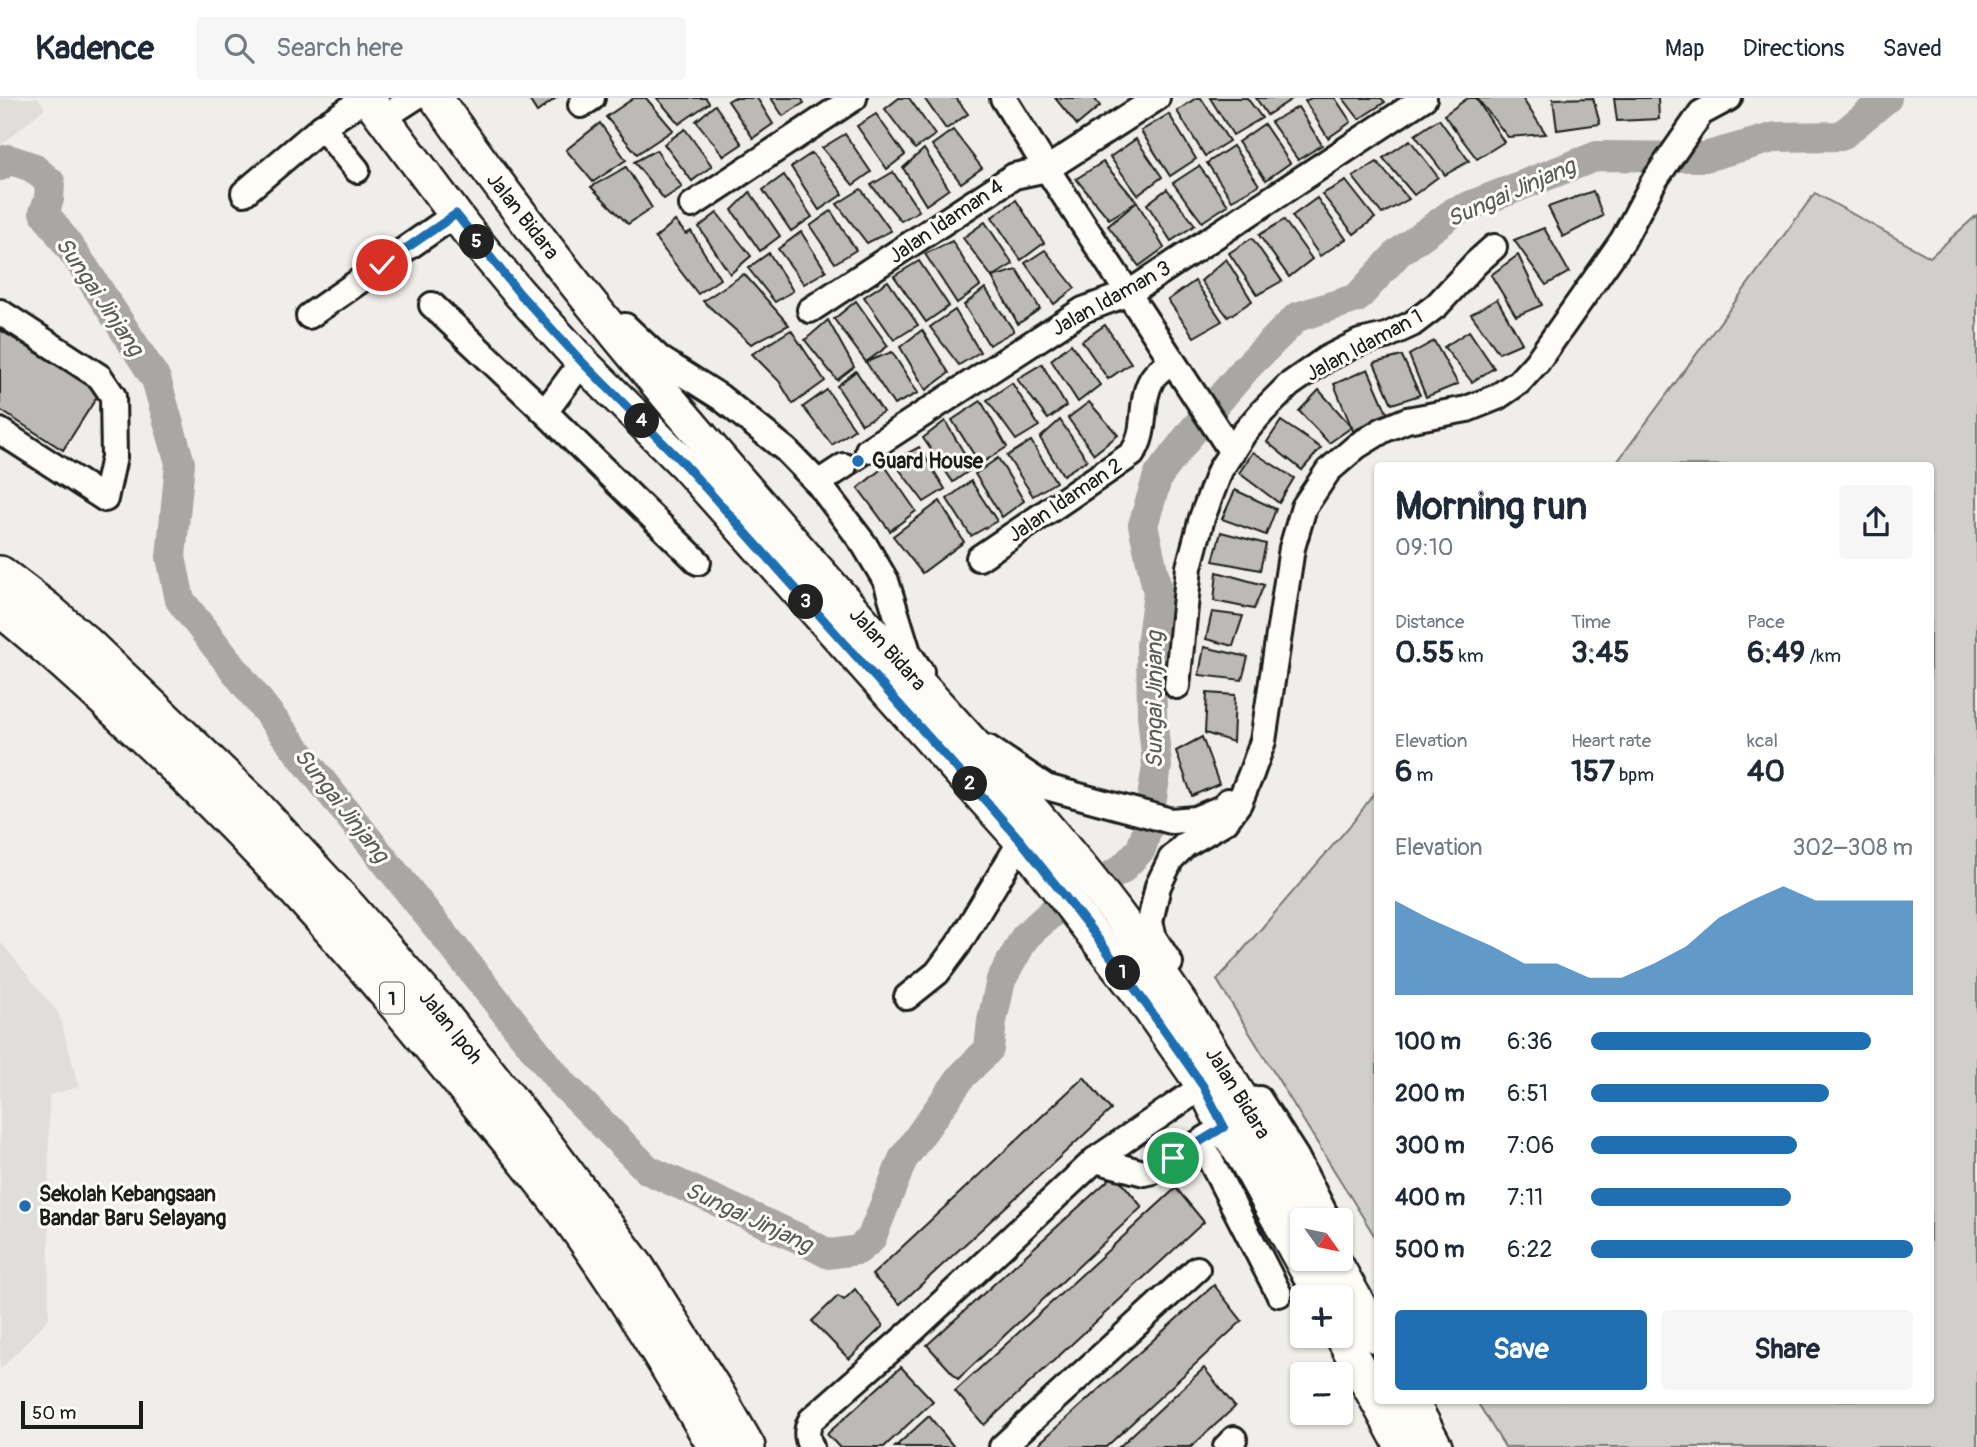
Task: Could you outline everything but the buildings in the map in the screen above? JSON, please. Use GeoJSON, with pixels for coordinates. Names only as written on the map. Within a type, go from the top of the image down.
{"type":"FeatureCollection","features":[{"type":"Feature","properties":{"kind":"highway","name":"Jalan Ipoh"},"geometry":{"type":"LineString","coordinates":[[0,574],[85,643],[251,802],[350,909],[442,1015],[548,1149],[637,1268],[747,1447]]}},
{"type":"Feature","properties":{"kind":"highway","name":"Jalan Ipoh"},"geometry":{"type":"LineString","coordinates":[[0,608],[70,666],[179,770],[285,877],[377,980],[520,1152],[567,1213],[654,1342],[716,1447]]}},
{"type":"Feature","properties":{"kind":"main road","name":"Jalan Bidara"},"geometry":{"type":"LineString","coordinates":[[436,98],[489,173],[616,335],[712,450],[877,638],[965,733],[1075,861],[1138,993],[1203,1086],[1212,1135],[1247,1163],[1314,1285]]}},
{"type":"Feature","properties":{"kind":"main road","name":"Jalan Bidara"},"geometry":{"type":"LineString","coordinates":[[374,103],[456,214],[519,293],[582,362],[686,466],[1021,841],[1051,881],[1138,942],[1262,1129],[1305,1208]]}},
{"type":"Feature","properties":{"kind":"main road"},"geometry":{"type":"LineString","coordinates":[[1138,942],[1237,1112],[1234,1121],[1212,1135]]}},
{"type":"Feature","properties":{"kind":"main road"},"geometry":{"type":"LineString","coordinates":[[1341,1271],[1374,1331]]}},
{"type":"Feature","properties":{"kind":"main road"},"geometry":{"type":"LineString","coordinates":[[1348,1348],[1374,1396]]}},
{"type":"Feature","properties":{"kind":"main road"},"geometry":{"type":"LineString","coordinates":[[1379,1404],[1402,1447]]}},
{"type":"Feature","properties":{"kind":"main road"},"geometry":{"type":"LineString","coordinates":[[1413,1404],[1436,1447]]}},
{"type":"Feature","properties":{"kind":"street"},"geometry":{"type":"LineString","coordinates":[[244,194],[322,127],[374,103],[414,98]]}},
{"type":"Feature","properties":{"kind":"street"},"geometry":{"type":"LineString","coordinates":[[692,205],[854,98]]}},
{"type":"Feature","properties":{"kind":"street"},"geometry":{"type":"LineString","coordinates":[[1003,98],[1228,444]]}},
{"type":"Feature","properties":{"kind":"street","name":"Jalan Idaman 4"},"geometry":{"type":"LineString","coordinates":[[810,310],[1014,176],[1047,169],[1157,98]]}},
{"type":"Feature","properties":{"kind":"street","name":"Jalan Idaman 3"},"geometry":{"type":"LineString","coordinates":[[868,450],[1083,310],[1129,293],[1424,98]]}},
{"type":"Feature","properties":{"kind":"street"},"geometry":{"type":"LineString","coordinates":[[1322,1208],[1296,1157],[1154,938],[1150,922],[1158,886],[1171,859],[1185,845],[1226,821],[1239,803],[1251,774],[1263,741],[1292,548],[1304,507],[1328,471],[1357,446],[1383,430],[1407,420],[1467,409],[1497,397],[1519,382],[1537,362],[1623,240],[1654,181],[1701,113],[1729,98]]}},
{"type":"Feature","properties":{"kind":"street"},"geometry":{"type":"LineString","coordinates":[[322,127],[357,170]]}},
{"type":"Feature","properties":{"kind":"street"},"geometry":{"type":"LineString","coordinates":[[309,316],[456,214]]}},
{"type":"Feature","properties":{"kind":"street"},"geometry":{"type":"LineString","coordinates":[[526,220],[640,342],[660,359],[745,416],[786,450],[818,483],[864,544],[886,582],[908,652],[965,733],[1046,787],[1171,821],[1195,819],[1224,807],[1251,774]]}},
{"type":"Feature","properties":{"kind":"street","name":"Jalan Idaman 1"},"geometry":{"type":"LineString","coordinates":[[1177,686],[1189,567],[1202,518],[1228,444],[1244,433],[1289,385],[1326,359],[1360,342],[1386,336],[1412,324],[1437,305],[1494,247]]}},
{"type":"Feature","properties":{"kind":"street"},"geometry":{"type":"LineString","coordinates":[[432,305],[698,562]]}},
{"type":"Feature","properties":{"kind":"street"},"geometry":{"type":"LineString","coordinates":[[0,312],[100,377],[113,396],[114,457],[105,499],[0,431]]}},
{"type":"Feature","properties":{"kind":"street","name":"Jalan Idaman 2"},"geometry":{"type":"LineString","coordinates":[[979,558],[1132,454],[1140,442],[1144,403],[1152,378],[1172,360]]}},
{"type":"Feature","properties":{"kind":"street"},"geometry":{"type":"LineString","coordinates":[[545,412],[582,362]]}},
{"type":"Feature","properties":{"kind":"street"},"geometry":{"type":"LineString","coordinates":[[818,483],[844,466]]}},
{"type":"Feature","properties":{"kind":"street"},"geometry":{"type":"LineString","coordinates":[[907,997],[937,973],[958,945],[1021,841]]}},
{"type":"Feature","properties":{"kind":"street"},"geometry":{"type":"LineString","coordinates":[[809,1438],[811,1420],[1095,1160],[1203,1086]]}},
{"type":"Feature","properties":{"kind":"street"},"geometry":{"type":"LineString","coordinates":[[1095,1160],[1144,1174],[1212,1135],[1279,1294]]}},
{"type":"Feature","properties":{"kind":"street"},"geometry":{"type":"LineString","coordinates":[[1002,1447],[1197,1269]]}},
{"type":"Feature","properties":{"kind":"street"},"geometry":{"type":"LineString","coordinates":[[1350,1271],[1374,1329]]}},
{"type":"Feature","properties":{"kind":"shaded area"},"geometry":{"type":"Polygon","coordinates":[[[0,98],[38,98],[45,108],[0,146],[0,98]]]}},
{"type":"Feature","properties":{"kind":"shaded area"},"geometry":{"type":"Polygon","coordinates":[[[1815,193],[1930,257],[1977,215],[1977,1447],[1505,1447],[1478,1404],[1934,1404],[1934,462],[1617,462],[1815,193]]]}},
{"type":"Feature","properties":{"kind":"shaded area"},"geometry":{"type":"Polygon","coordinates":[[[1374,793],[1374,1235],[1217,980],[1354,821],[1374,793]]]}},
{"type":"Feature","properties":{"kind":"shaded area","name":"Sekolah Kebangsaan Bandar Baru Selayang"},"geometry":{"type":"Polygon","coordinates":[[[0,941],[59,1014],[79,1087],[49,1095],[49,1318],[0,1370],[0,941]]]}},
{"type":"Feature","properties":{"kind":"waterway","name":"Sungai Jinjang"},"geometry":{"type":"LineString","coordinates":[[0,166],[8,159],[32,167],[50,182],[49,199],[44,212],[83,266],[156,379],[180,463],[171,557],[180,600],[560,1081],[648,1170],[829,1254],[858,1250],[871,1239],[903,1159],[962,1076],[989,1049],[1001,980],[1025,937],[1058,907],[1121,870],[1141,849],[1147,830],[1157,766],[1152,715],[1151,644],[1158,593],[1143,525],[1158,476],[1246,368],[1297,317],[1357,298],[1398,253],[1454,212],[1597,156],[1705,157],[1776,137],[1841,136],[1887,98]]}},
{"type":"Feature","properties":{"kind":"place","name":"Guard House"},"geometry":{"type":"Point","coordinates":[858,461]}},
{"type":"Feature","properties":{"kind":"place","name":"Sekolah Kebangsaan Bandar Baru Selayang"},"geometry":{"type":"Point","coordinates":[25,1206]}},
{"type":"Feature","properties":{"kind":"route"},"geometry":{"type":"LineString","coordinates":[[382,265],[456,214],[519,293],[582,362],[686,466],[984,799],[1089,927],[1203,1086],[1224,1127],[1173,1158]]}}]}
